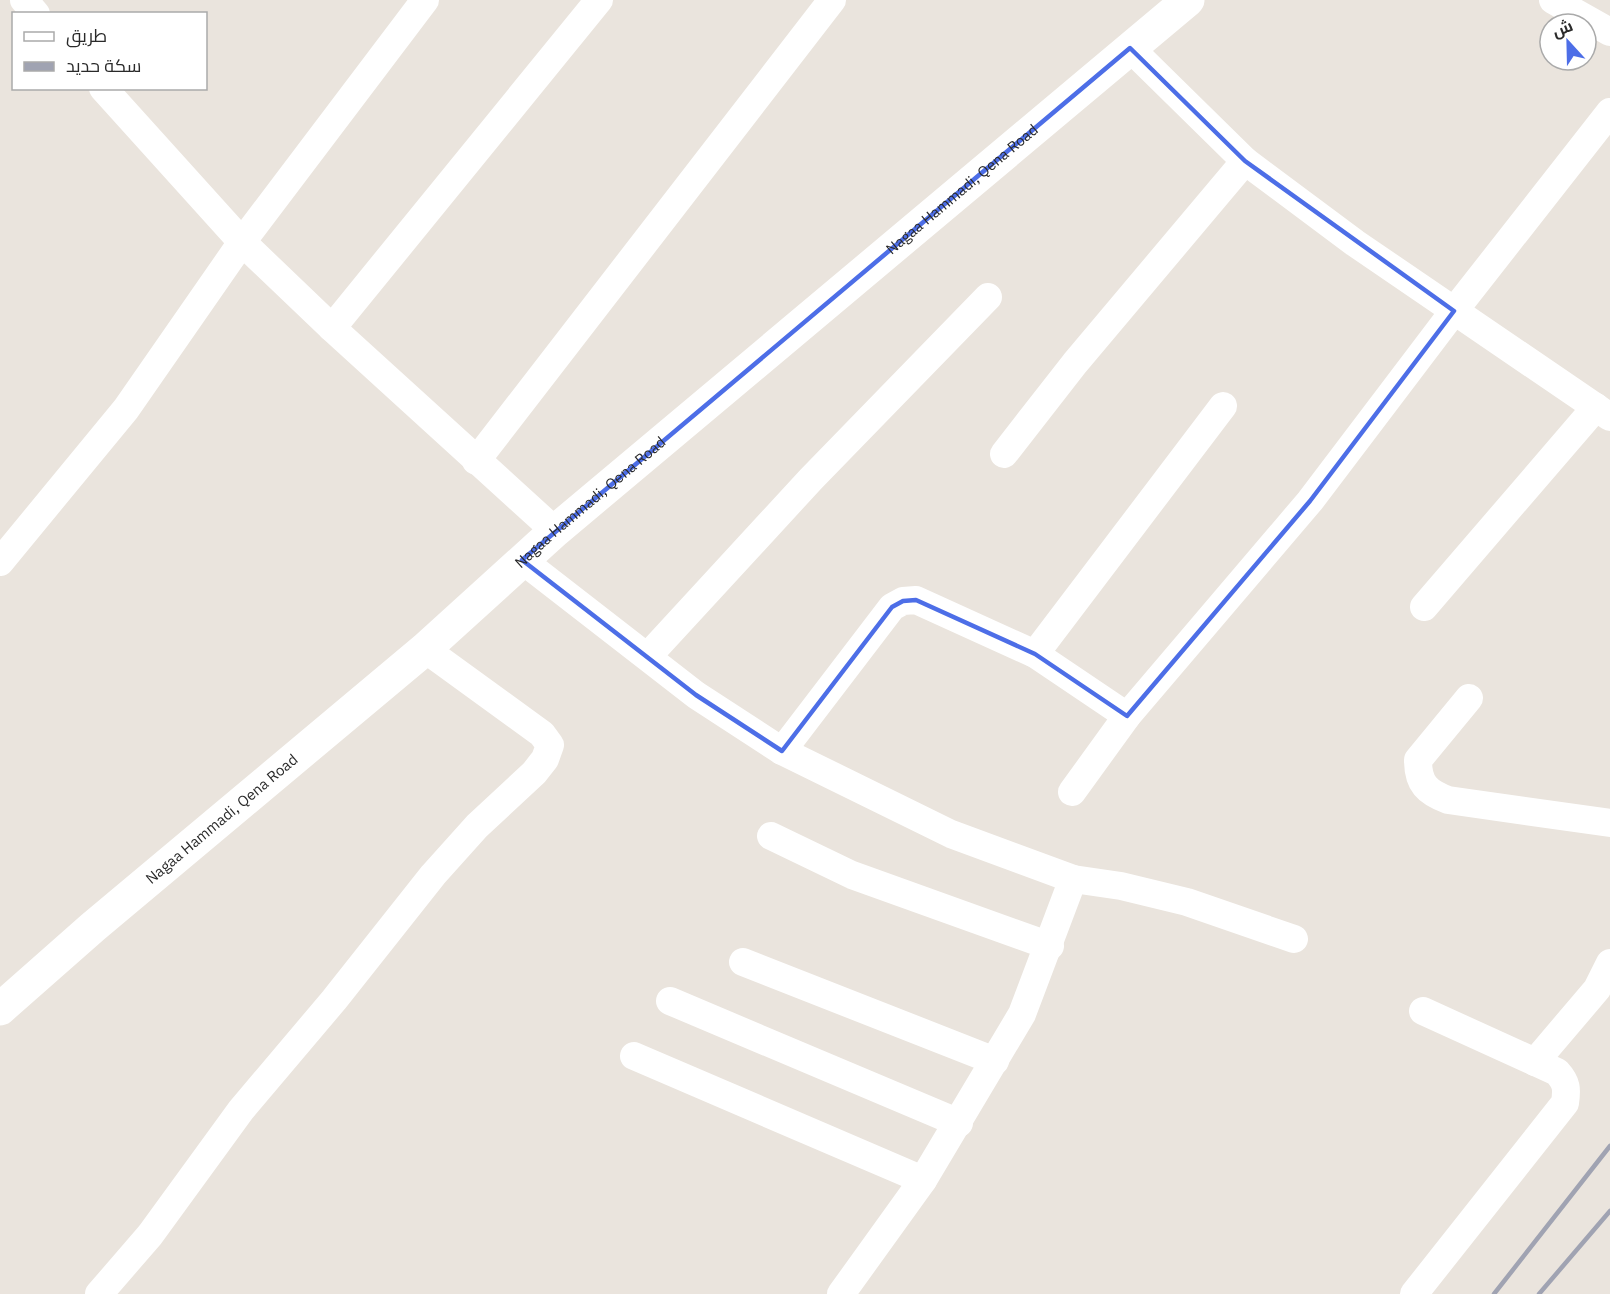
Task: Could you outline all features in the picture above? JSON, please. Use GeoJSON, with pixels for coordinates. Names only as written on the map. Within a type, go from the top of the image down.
{"type":"FeatureCollection","features":[{"type":"Feature","properties":{"kind":"main road","name":"Nagaa Hammadi, Qena Road"},"geometry":{"type":"LineString","coordinates":[[0,1009],[93,927],[425,649],[555,531],[1188,0]]}},
{"type":"Feature","properties":{"kind":"street"},"geometry":{"type":"LineString","coordinates":[[24,0],[34,12]]}},
{"type":"Feature","properties":{"kind":"street"},"geometry":{"type":"LineString","coordinates":[[0,562],[126,409],[242,242],[425,0]]}},
{"type":"Feature","properties":{"kind":"street"},"geometry":{"type":"LineString","coordinates":[[332,328],[599,0]]}},
{"type":"Feature","properties":{"kind":"street"},"geometry":{"type":"LineString","coordinates":[[476,461],[832,0]]}},
{"type":"Feature","properties":{"kind":"street"},"geometry":{"type":"LineString","coordinates":[[1553,0],[1610,32]]}},
{"type":"Feature","properties":{"kind":"street"},"geometry":{"type":"LineString","coordinates":[[1130,48],[1245,160],[1355,243],[1603,412],[1424,607]]}},
{"type":"Feature","properties":{"kind":"street"},"geometry":{"type":"LineString","coordinates":[[105,90],[242,242],[476,461],[555,531]]}},
{"type":"Feature","properties":{"kind":"street"},"geometry":{"type":"LineString","coordinates":[[1072,792],[1127,716],[1310,501],[1454,311],[1610,112]]}},
{"type":"Feature","properties":{"kind":"street"},"geometry":{"type":"LineString","coordinates":[[1004,454],[1075,363],[1245,160]]}},
{"type":"Feature","properties":{"kind":"street"},"geometry":{"type":"LineString","coordinates":[[648,656],[811,479],[988,297]]}},
{"type":"Feature","properties":{"kind":"street"},"geometry":{"type":"LineString","coordinates":[[1035,654],[1223,406]]}},
{"type":"Feature","properties":{"kind":"street"},"geometry":{"type":"LineString","coordinates":[[522,560],[696,695],[782,752],[951,834],[1073,879],[1120,886],[1187,902],[1294,939]]}},
{"type":"Feature","properties":{"kind":"street"},"geometry":{"type":"LineString","coordinates":[[782,752],[892,607],[903,601],[916,600],[1035,654],[1127,716]]}},
{"type":"Feature","properties":{"kind":"street"},"geometry":{"type":"LineString","coordinates":[[99,1294],[150,1235],[241,1110],[334,1000],[433,875],[477,826],[534,774],[549,751],[550,745],[542,734],[425,649]]}},
{"type":"Feature","properties":{"kind":"street"},"geometry":{"type":"LineString","coordinates":[[1469,698],[1418,760],[1418,774],[1430,793],[1448,800],[1610,824]]}},
{"type":"Feature","properties":{"kind":"street"},"geometry":{"type":"LineString","coordinates":[[771,836],[852,875],[1050,946]]}},
{"type":"Feature","properties":{"kind":"street"},"geometry":{"type":"LineString","coordinates":[[841,1294],[923,1180],[1022,1014],[1050,946],[1073,879]]}},
{"type":"Feature","properties":{"kind":"street"},"geometry":{"type":"LineString","coordinates":[[743,962],[995,1060]]}},
{"type":"Feature","properties":{"kind":"street"},"geometry":{"type":"LineString","coordinates":[[1535,1062],[1597,989],[1610,963]]}},
{"type":"Feature","properties":{"kind":"street"},"geometry":{"type":"LineString","coordinates":[[670,1001],[959,1123]]}},
{"type":"Feature","properties":{"kind":"street"},"geometry":{"type":"LineString","coordinates":[[1414,1294],[1565,1103],[1566,1081],[1557,1072],[1423,1011]]}},
{"type":"Feature","properties":{"kind":"street"},"geometry":{"type":"LineString","coordinates":[[634,1056],[923,1180]]}},
{"type":"Feature","properties":{"kind":"highlighted area"},"geometry":{"type":"Polygon","coordinates":[[[1130,48],[1245,161],[1454,311],[1310,501],[1127,716],[1035,654],[916,600],[903,601],[892,607],[782,751],[696,695],[522,560],[555,531],[1130,48]]]}},
{"type":"Feature","properties":{"kind":"railway"},"geometry":{"type":"LineString","coordinates":[[1494,1294],[1610,1146]]}},
{"type":"Feature","properties":{"kind":"railway"},"geometry":{"type":"LineString","coordinates":[[1539,1294],[1610,1211]]}}]}
